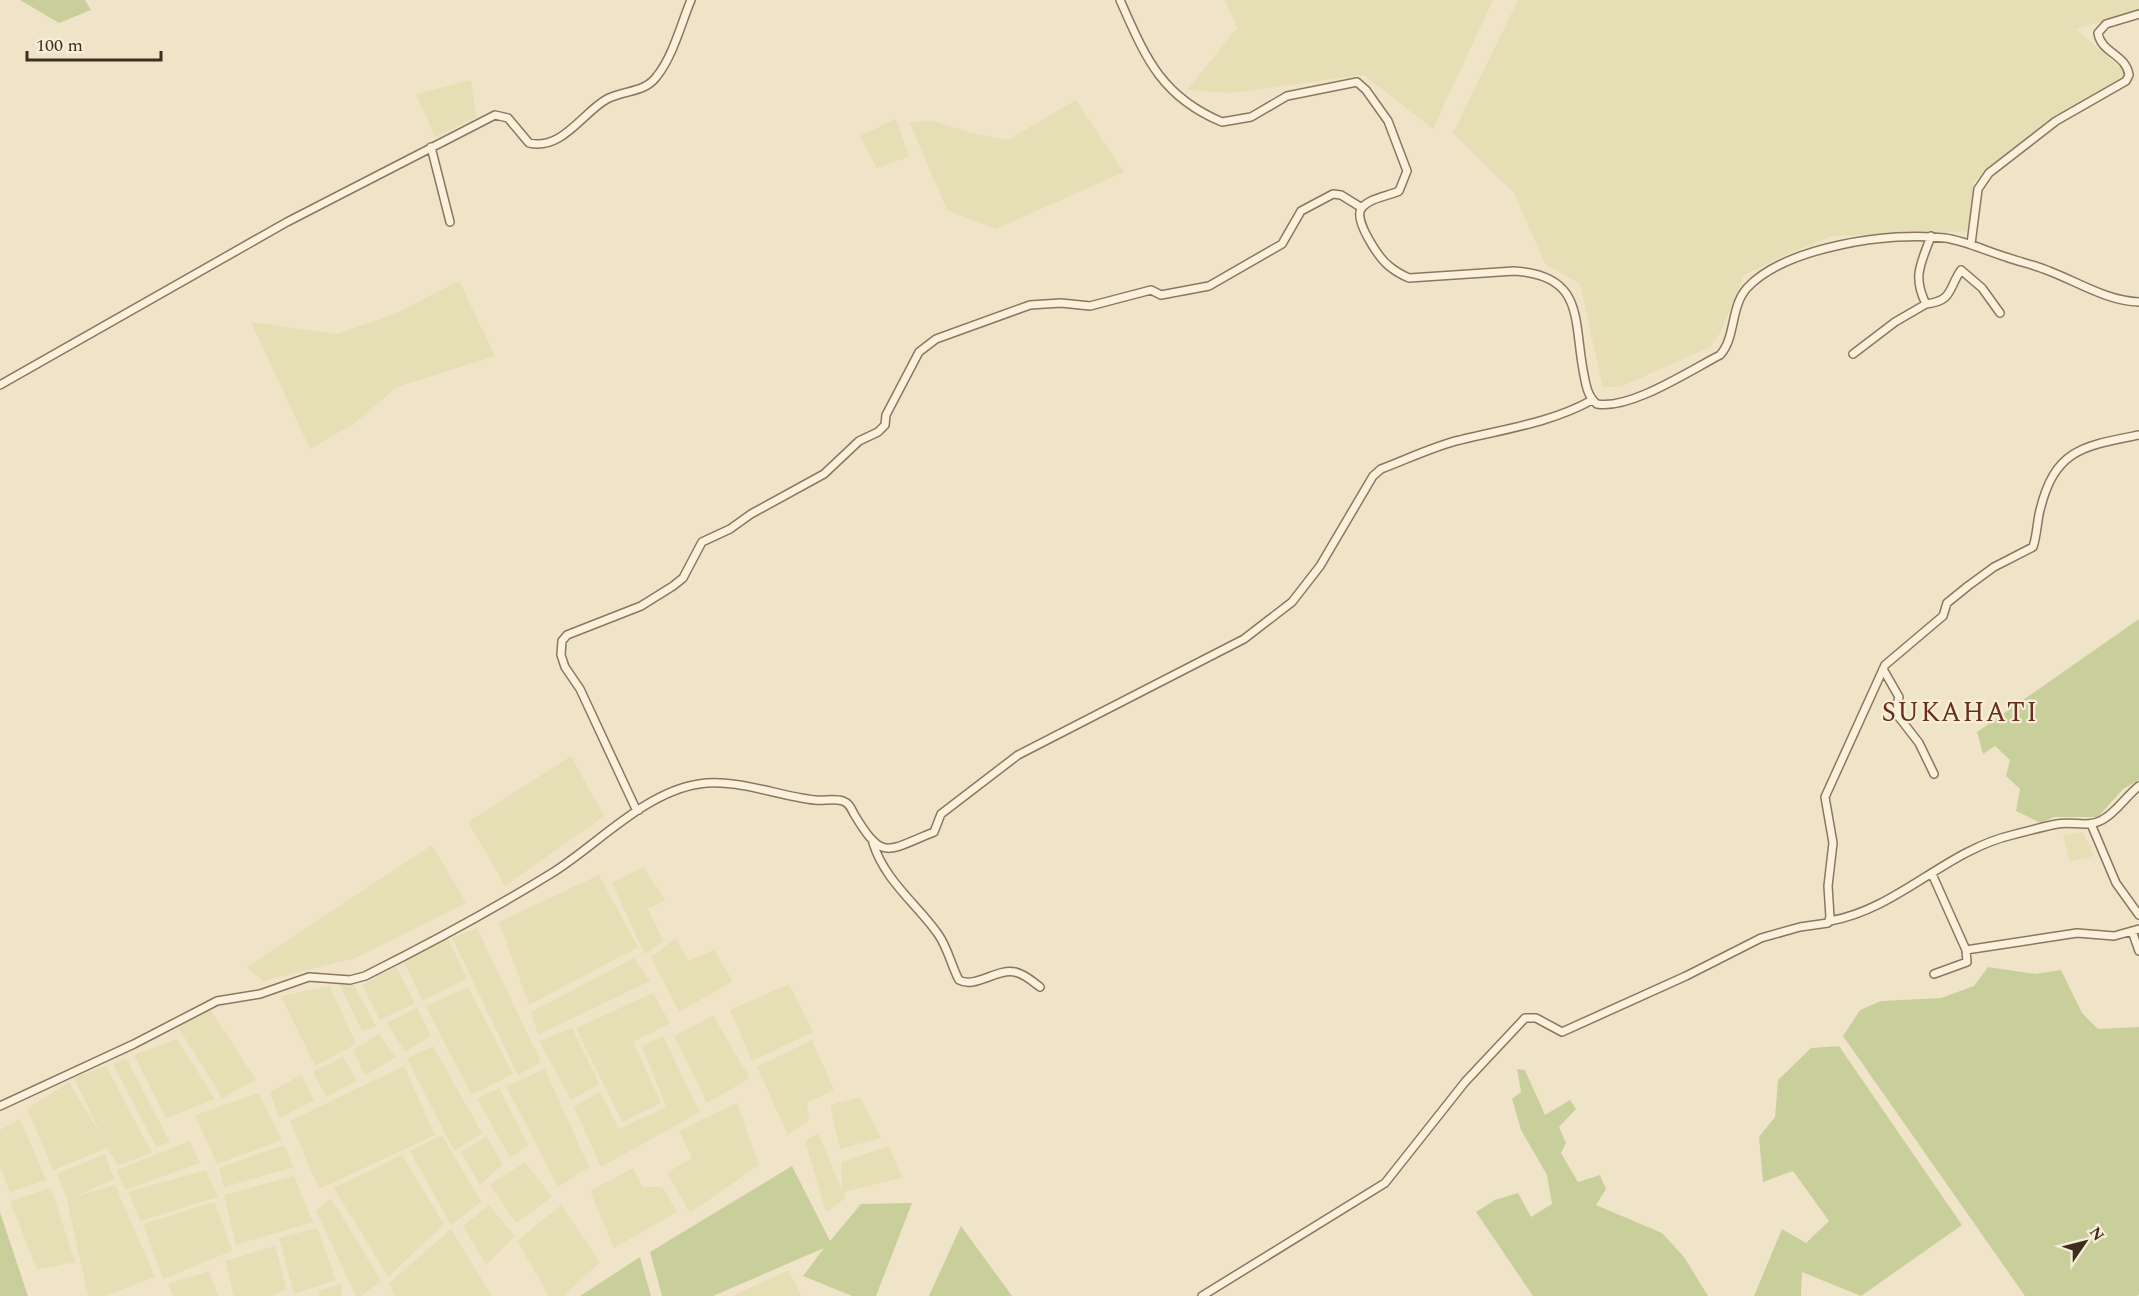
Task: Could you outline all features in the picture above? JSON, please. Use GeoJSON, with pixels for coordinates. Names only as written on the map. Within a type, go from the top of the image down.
{"type":"FeatureCollection","features":[{"type":"Feature","properties":{"kind":"street"},"geometry":{"type":"LineString","coordinates":[[0,385],[287,222],[500,114],[508,118],[529,143],[541,144],[565,134],[606,100],[653,82],[662,70],[692,0]]}},
{"type":"Feature","properties":{"kind":"street"},"geometry":{"type":"LineString","coordinates":[[639,810],[635,807],[580,689],[565,667],[561,655],[562,641],[567,634],[641,606],[673,586],[683,578],[702,542],[730,530],[751,514],[824,474],[859,441],[878,432],[885,425],[886,415],[919,352],[936,339],[1029,305],[1061,303],[1090,306],[1151,290],[1161,295],[1202,288],[1282,244],[1298,216],[1333,194],[1357,205],[1399,191],[1407,171],[1388,121],[1360,84],[1350,82],[1331,89],[1287,96],[1251,117],[1227,122],[1217,119],[1169,89],[1148,64],[1120,0]]}},
{"type":"Feature","properties":{"kind":"street"},"geometry":{"type":"LineString","coordinates":[[1971,244],[1978,189],[1989,173],[2056,121],[2126,81],[2129,75],[2125,63],[2106,48],[2098,33],[2106,24],[2139,14]]}},
{"type":"Feature","properties":{"kind":"street"},"geometry":{"type":"LineString","coordinates":[[431,147],[450,222]]}},
{"type":"Feature","properties":{"kind":"street"},"geometry":{"type":"LineString","coordinates":[[1357,205],[1367,236],[1381,259],[1395,271],[1409,278],[1514,271],[1528,273],[1558,284],[1572,298],[1574,305],[1588,402]]}},
{"type":"Feature","properties":{"kind":"street"},"geometry":{"type":"LineString","coordinates":[[1926,304],[1917,284],[1917,276],[1931,236]]}},
{"type":"Feature","properties":{"kind":"street"},"geometry":{"type":"LineString","coordinates":[[873,843],[889,848],[934,832],[941,814],[1018,755],[1244,639],[1292,602],[1320,566],[1373,476],[1382,469],[1458,440],[1523,426],[1588,402],[1613,406],[1653,389],[1720,355],[1725,349],[1734,311],[1746,290],[1774,269],[1824,247],[1931,236],[1971,244],[2048,270],[2091,290],[2139,302]]}},
{"type":"Feature","properties":{"kind":"street"},"geometry":{"type":"LineString","coordinates":[[1853,354],[1895,322],[1926,304],[1936,303],[1948,297],[1961,270],[1982,288],[2000,313]]}},
{"type":"Feature","properties":{"kind":"street"},"geometry":{"type":"LineString","coordinates":[[1830,921],[1828,886],[1833,843],[1825,797],[1883,669],[1898,653],[1943,616],[1947,603],[1960,592],[1994,567],[2033,547],[2049,480],[2060,463],[2073,452],[2088,446],[2139,435]]}},
{"type":"Feature","properties":{"kind":"street"},"geometry":{"type":"LineString","coordinates":[[1883,669],[1899,698],[1895,712],[1919,743],[1934,774]]}},
{"type":"Feature","properties":{"kind":"street"},"geometry":{"type":"LineString","coordinates":[[0,1106],[134,1044],[217,1001],[260,994],[309,978],[350,980],[365,976],[510,899],[586,851],[639,810],[678,789],[706,783],[814,800],[842,800],[851,807],[873,843],[880,864],[889,877],[945,944],[959,981],[966,983],[1012,971],[1021,974],[1040,987]]}},
{"type":"Feature","properties":{"kind":"street"},"geometry":{"type":"LineString","coordinates":[[1202,1296],[1385,1183],[1465,1082],[1525,1018],[1536,1018],[1562,1032],[1686,976],[1761,938],[1862,914],[1884,904],[1994,840],[2057,824],[2091,825],[2104,819],[2139,786]]}},
{"type":"Feature","properties":{"kind":"street"},"geometry":{"type":"LineString","coordinates":[[2091,825],[2116,882],[2139,915]]}},
{"type":"Feature","properties":{"kind":"street"},"geometry":{"type":"LineString","coordinates":[[1932,874],[1966,950],[1967,962],[1963,966],[1934,974]]}},
{"type":"Feature","properties":{"kind":"street"},"geometry":{"type":"LineString","coordinates":[[1966,950],[2077,933],[2114,936],[2136,930],[2139,951]]}},
{"type":"Feature","properties":{"kind":"shaded area"},"geometry":{"type":"Polygon","coordinates":[[[1225,0],[1493,0],[1433,129],[1364,75],[1232,93],[1187,90],[1237,28],[1225,0]]]}},
{"type":"Feature","properties":{"kind":"shaded area"},"geometry":{"type":"Polygon","coordinates":[[[1518,0],[2139,0],[2139,12],[2076,29],[2129,75],[1973,182],[1973,231],[1831,236],[1781,257],[1744,275],[1720,333],[1710,347],[1620,387],[1603,387],[1580,284],[1545,264],[1514,193],[1453,133],[1518,0]]]}},
{"type":"Feature","properties":{"kind":"shaded area"},"geometry":{"type":"Polygon","coordinates":[[[471,80],[476,117],[435,137],[416,94],[471,80]]]}},
{"type":"Feature","properties":{"kind":"shaded area"},"geometry":{"type":"Polygon","coordinates":[[[1076,100],[1124,172],[996,229],[947,210],[909,122],[934,121],[971,133],[1008,140],[1076,100]]]}},
{"type":"Feature","properties":{"kind":"shaded area"},"geometry":{"type":"Polygon","coordinates":[[[896,119],[909,157],[877,168],[860,136],[896,119]]]}},
{"type":"Feature","properties":{"kind":"shaded area"},"geometry":{"type":"Polygon","coordinates":[[[459,281],[495,356],[397,387],[355,423],[310,449],[251,322],[337,334],[395,314],[459,281]]]}},
{"type":"Feature","properties":{"kind":"shaded area"},"geometry":{"type":"Polygon","coordinates":[[[571,756],[604,816],[505,886],[468,822],[571,756]]]}},
{"type":"Feature","properties":{"kind":"shaded area"},"geometry":{"type":"Polygon","coordinates":[[[2083,832],[2094,856],[2070,862],[2063,835],[2083,832]]]}},
{"type":"Feature","properties":{"kind":"shaded area"},"geometry":{"type":"Polygon","coordinates":[[[432,845],[466,903],[355,958],[263,981],[247,967],[432,845]]]}},
{"type":"Feature","properties":{"kind":"shaded area"},"geometry":{"type":"Polygon","coordinates":[[[643,867],[665,900],[648,909],[663,941],[645,954],[612,883],[643,867]]]}},
{"type":"Feature","properties":{"kind":"shaded area"},"geometry":{"type":"Polygon","coordinates":[[[599,875],[638,947],[529,1005],[499,922],[599,875]]]}},
{"type":"Feature","properties":{"kind":"shaded area"},"geometry":{"type":"Polygon","coordinates":[[[477,928],[541,1062],[518,1075],[452,938],[477,928]]]}},
{"type":"Feature","properties":{"kind":"shaded area"},"geometry":{"type":"Polygon","coordinates":[[[676,938],[688,961],[714,950],[733,981],[679,1012],[651,957],[676,938]]]}},
{"type":"Feature","properties":{"kind":"shaded area"},"geometry":{"type":"Polygon","coordinates":[[[448,939],[467,978],[423,1001],[404,962],[448,939]]]}},
{"type":"Feature","properties":{"kind":"shaded area"},"geometry":{"type":"Polygon","coordinates":[[[634,958],[650,981],[538,1035],[531,1012],[634,958]]]}},
{"type":"Feature","properties":{"kind":"shaded area"},"geometry":{"type":"Polygon","coordinates":[[[396,967],[415,1003],[380,1020],[362,985],[396,967]]]}},
{"type":"Feature","properties":{"kind":"shaded area"},"geometry":{"type":"Polygon","coordinates":[[[339,984],[354,985],[376,1026],[362,1031],[339,984]]]}},
{"type":"Feature","properties":{"kind":"shaded area"},"geometry":{"type":"Polygon","coordinates":[[[789,984],[813,1032],[752,1061],[730,1010],[789,984]]]}},
{"type":"Feature","properties":{"kind":"shaded area"},"geometry":{"type":"Polygon","coordinates":[[[330,986],[356,1044],[315,1066],[281,996],[330,986]]]}},
{"type":"Feature","properties":{"kind":"shaded area"},"geometry":{"type":"Polygon","coordinates":[[[468,987],[513,1074],[471,1095],[426,1006],[468,987]]]}},
{"type":"Feature","properties":{"kind":"shaded area"},"geometry":{"type":"Polygon","coordinates":[[[653,993],[670,1023],[633,1042],[661,1103],[622,1122],[576,1028],[653,993]]]}},
{"type":"Feature","properties":{"kind":"shaded area"},"geometry":{"type":"Polygon","coordinates":[[[417,1008],[431,1036],[405,1052],[387,1023],[417,1008]]]}},
{"type":"Feature","properties":{"kind":"shaded area"},"geometry":{"type":"Polygon","coordinates":[[[210,1009],[256,1080],[222,1098],[178,1027],[210,1009]]]}},
{"type":"Feature","properties":{"kind":"shaded area"},"geometry":{"type":"Polygon","coordinates":[[[713,1016],[750,1078],[707,1103],[674,1036],[713,1016]]]}},
{"type":"Feature","properties":{"kind":"shaded area"},"geometry":{"type":"Polygon","coordinates":[[[572,1028],[600,1084],[571,1100],[539,1041],[572,1028]]]}},
{"type":"Feature","properties":{"kind":"shaded area"},"geometry":{"type":"Polygon","coordinates":[[[379,1034],[396,1057],[365,1076],[353,1050],[379,1034]]]}},
{"type":"Feature","properties":{"kind":"shaded area"},"geometry":{"type":"Polygon","coordinates":[[[663,1036],[700,1112],[601,1167],[574,1107],[600,1092],[619,1129],[666,1107],[642,1046],[663,1036]]]}},
{"type":"Feature","properties":{"kind":"shaded area"},"geometry":{"type":"Polygon","coordinates":[[[177,1039],[215,1099],[166,1118],[134,1055],[177,1039]]]}},
{"type":"Feature","properties":{"kind":"shaded area"},"geometry":{"type":"Polygon","coordinates":[[[812,1040],[834,1090],[807,1103],[809,1120],[788,1135],[757,1067],[812,1040]]]}},
{"type":"Feature","properties":{"kind":"shaded area"},"geometry":{"type":"Polygon","coordinates":[[[433,1046],[482,1133],[454,1151],[407,1059],[433,1046]]]}},
{"type":"Feature","properties":{"kind":"shaded area"},"geometry":{"type":"Polygon","coordinates":[[[343,1057],[357,1080],[326,1097],[313,1072],[343,1057]]]}},
{"type":"Feature","properties":{"kind":"shaded area"},"geometry":{"type":"Polygon","coordinates":[[[126,1058],[170,1142],[156,1147],[113,1064],[126,1058]]]}},
{"type":"Feature","properties":{"kind":"shaded area"},"geometry":{"type":"Polygon","coordinates":[[[106,1066],[152,1153],[118,1165],[107,1148],[53,1170],[27,1109],[69,1082],[103,1139],[74,1078],[106,1066]]]}},
{"type":"Feature","properties":{"kind":"shaded area"},"geometry":{"type":"Polygon","coordinates":[[[404,1066],[435,1135],[319,1189],[290,1121],[404,1066]]]}},
{"type":"Feature","properties":{"kind":"shaded area"},"geometry":{"type":"Polygon","coordinates":[[[545,1069],[589,1167],[558,1187],[506,1086],[545,1069]]]}},
{"type":"Feature","properties":{"kind":"shaded area"},"geometry":{"type":"Polygon","coordinates":[[[301,1075],[314,1100],[279,1118],[270,1092],[301,1075]]]}},
{"type":"Feature","properties":{"kind":"shaded area"},"geometry":{"type":"Polygon","coordinates":[[[499,1088],[528,1145],[510,1158],[477,1098],[499,1088]]]}},
{"type":"Feature","properties":{"kind":"shaded area"},"geometry":{"type":"Polygon","coordinates":[[[259,1093],[282,1140],[217,1164],[195,1115],[259,1093]]]}},
{"type":"Feature","properties":{"kind":"shaded area"},"geometry":{"type":"Polygon","coordinates":[[[860,1097],[881,1138],[840,1149],[830,1105],[860,1097]]]}},
{"type":"Feature","properties":{"kind":"shaded area"},"geometry":{"type":"Polygon","coordinates":[[[737,1103],[759,1165],[690,1213],[667,1173],[692,1158],[679,1131],[737,1103]]]}},
{"type":"Feature","properties":{"kind":"shaded area"},"geometry":{"type":"Polygon","coordinates":[[[20,1119],[46,1180],[10,1192],[0,1166],[0,1130],[20,1119]]]}},
{"type":"Feature","properties":{"kind":"shaded area"},"geometry":{"type":"Polygon","coordinates":[[[818,1133],[842,1190],[841,1162],[889,1146],[902,1178],[844,1192],[846,1198],[826,1212],[805,1141],[818,1133]]]}},
{"type":"Feature","properties":{"kind":"shaded area"},"geometry":{"type":"Polygon","coordinates":[[[442,1135],[481,1202],[451,1225],[410,1151],[442,1135]]]}},
{"type":"Feature","properties":{"kind":"shaded area"},"geometry":{"type":"Polygon","coordinates":[[[486,1136],[503,1164],[480,1185],[461,1152],[486,1136]]]}},
{"type":"Feature","properties":{"kind":"shaded area"},"geometry":{"type":"Polygon","coordinates":[[[190,1141],[200,1163],[125,1190],[117,1170],[190,1141]]]}},
{"type":"Feature","properties":{"kind":"shaded area"},"geometry":{"type":"Polygon","coordinates":[[[284,1145],[294,1167],[224,1187],[219,1168],[284,1145]]]}},
{"type":"Feature","properties":{"kind":"shaded area"},"geometry":{"type":"Polygon","coordinates":[[[105,1154],[114,1179],[74,1197],[115,1185],[155,1277],[104,1296],[88,1296],[67,1200],[57,1174],[105,1154]]]}},
{"type":"Feature","properties":{"kind":"shaded area"},"geometry":{"type":"Polygon","coordinates":[[[402,1155],[444,1224],[388,1277],[334,1188],[402,1155]]]}},
{"type":"Feature","properties":{"kind":"shaded area"},"geometry":{"type":"Polygon","coordinates":[[[525,1162],[552,1197],[516,1223],[490,1185],[525,1162]]]}},
{"type":"Feature","properties":{"kind":"shaded area"},"geometry":{"type":"Polygon","coordinates":[[[633,1168],[642,1187],[662,1187],[677,1212],[614,1248],[590,1191],[633,1168]]]}},
{"type":"Feature","properties":{"kind":"shaded area"},"geometry":{"type":"Polygon","coordinates":[[[206,1170],[218,1197],[140,1221],[128,1192],[206,1170]]]}},
{"type":"Feature","properties":{"kind":"shaded area"},"geometry":{"type":"Polygon","coordinates":[[[294,1176],[313,1222],[236,1245],[224,1195],[294,1176]]]}},
{"type":"Feature","properties":{"kind":"shaded area"},"geometry":{"type":"Polygon","coordinates":[[[51,1188],[75,1262],[37,1270],[10,1201],[51,1188]]]}},
{"type":"Feature","properties":{"kind":"shaded area"},"geometry":{"type":"Polygon","coordinates":[[[331,1198],[381,1281],[361,1296],[356,1296],[316,1211],[331,1198]]]}},
{"type":"Feature","properties":{"kind":"shaded area"},"geometry":{"type":"Polygon","coordinates":[[[215,1202],[232,1251],[163,1279],[143,1224],[215,1202]]]}},
{"type":"Feature","properties":{"kind":"shaded area"},"geometry":{"type":"Polygon","coordinates":[[[489,1205],[515,1236],[486,1265],[463,1226],[489,1205]]]}},
{"type":"Feature","properties":{"kind":"shaded area"},"geometry":{"type":"Polygon","coordinates":[[[561,1205],[600,1262],[564,1296],[549,1296],[517,1241],[561,1205]]]}},
{"type":"Feature","properties":{"kind":"shaded area"},"geometry":{"type":"Polygon","coordinates":[[[317,1228],[336,1280],[294,1294],[279,1238],[317,1228]]]}},
{"type":"Feature","properties":{"kind":"shaded area"},"geometry":{"type":"Polygon","coordinates":[[[451,1229],[492,1296],[395,1296],[389,1283],[451,1229]]]}},
{"type":"Feature","properties":{"kind":"shaded area"},"geometry":{"type":"Polygon","coordinates":[[[275,1246],[287,1290],[269,1296],[234,1296],[225,1261],[275,1246]]]}},
{"type":"Feature","properties":{"kind":"shaded area"},"geometry":{"type":"Polygon","coordinates":[[[789,1270],[801,1296],[732,1296],[789,1270]]]}},
{"type":"Feature","properties":{"kind":"shaded area"},"geometry":{"type":"Polygon","coordinates":[[[209,1271],[218,1296],[173,1296],[168,1284],[209,1271]]]}},
{"type":"Feature","properties":{"kind":"shaded area"},"geometry":{"type":"Polygon","coordinates":[[[341,1284],[342,1296],[319,1296],[319,1291],[341,1284]]]}},
{"type":"Feature","properties":{"kind":"green space"},"geometry":{"type":"Polygon","coordinates":[[[20,0],[85,0],[91,10],[59,23],[20,0]]]}},
{"type":"Feature","properties":{"kind":"green space"},"geometry":{"type":"Polygon","coordinates":[[[2139,619],[2139,780],[2123,789],[2098,817],[2054,817],[2041,823],[2016,811],[2020,789],[2006,776],[2010,760],[1995,746],[1983,754],[1977,732],[2139,619]]]}},
{"type":"Feature","properties":{"kind":"green space"},"geometry":{"type":"Polygon","coordinates":[[[1988,967],[2036,974],[2061,970],[2082,1013],[2098,1029],[2139,1027],[2139,1294],[2137,1296],[2025,1296],[1843,1036],[1860,1010],[1881,1001],[1941,998],[1974,986],[1988,967]]]}},
{"type":"Feature","properties":{"kind":"green space"},"geometry":{"type":"Polygon","coordinates":[[[1839,1046],[1962,1225],[1861,1296],[1802,1272],[1801,1296],[1754,1296],[1782,1229],[1806,1243],[1829,1221],[1793,1171],[1763,1182],[1759,1137],[1775,1117],[1778,1080],[1811,1048],[1839,1046]]]}},
{"type":"Feature","properties":{"kind":"green space"},"geometry":{"type":"Polygon","coordinates":[[[1517,1069],[1525,1070],[1545,1115],[1570,1100],[1576,1109],[1559,1127],[1566,1143],[1561,1153],[1578,1182],[1600,1175],[1606,1189],[1596,1205],[1662,1233],[1684,1257],[1708,1296],[1533,1296],[1476,1212],[1495,1200],[1518,1193],[1531,1217],[1552,1204],[1547,1175],[1521,1130],[1512,1099],[1521,1092],[1517,1069]]]}},
{"type":"Feature","properties":{"kind":"green space"},"geometry":{"type":"Polygon","coordinates":[[[792,1166],[830,1241],[861,1204],[912,1203],[876,1296],[852,1296],[803,1276],[824,1248],[713,1296],[662,1296],[650,1252],[792,1166]]]}},
{"type":"Feature","properties":{"kind":"green space"},"geometry":{"type":"Polygon","coordinates":[[[0,1212],[28,1296],[0,1296],[0,1212]]]}},
{"type":"Feature","properties":{"kind":"green space"},"geometry":{"type":"Polygon","coordinates":[[[961,1226],[1012,1296],[929,1296],[961,1226]]]}},
{"type":"Feature","properties":{"kind":"green space"},"geometry":{"type":"Polygon","coordinates":[[[640,1257],[651,1296],[580,1296],[640,1257]]]}},
{"type":"Feature","properties":{"kind":"district","name":"SUKAHATI"},"geometry":{"type":"Point","coordinates":[1960,713]}}]}
